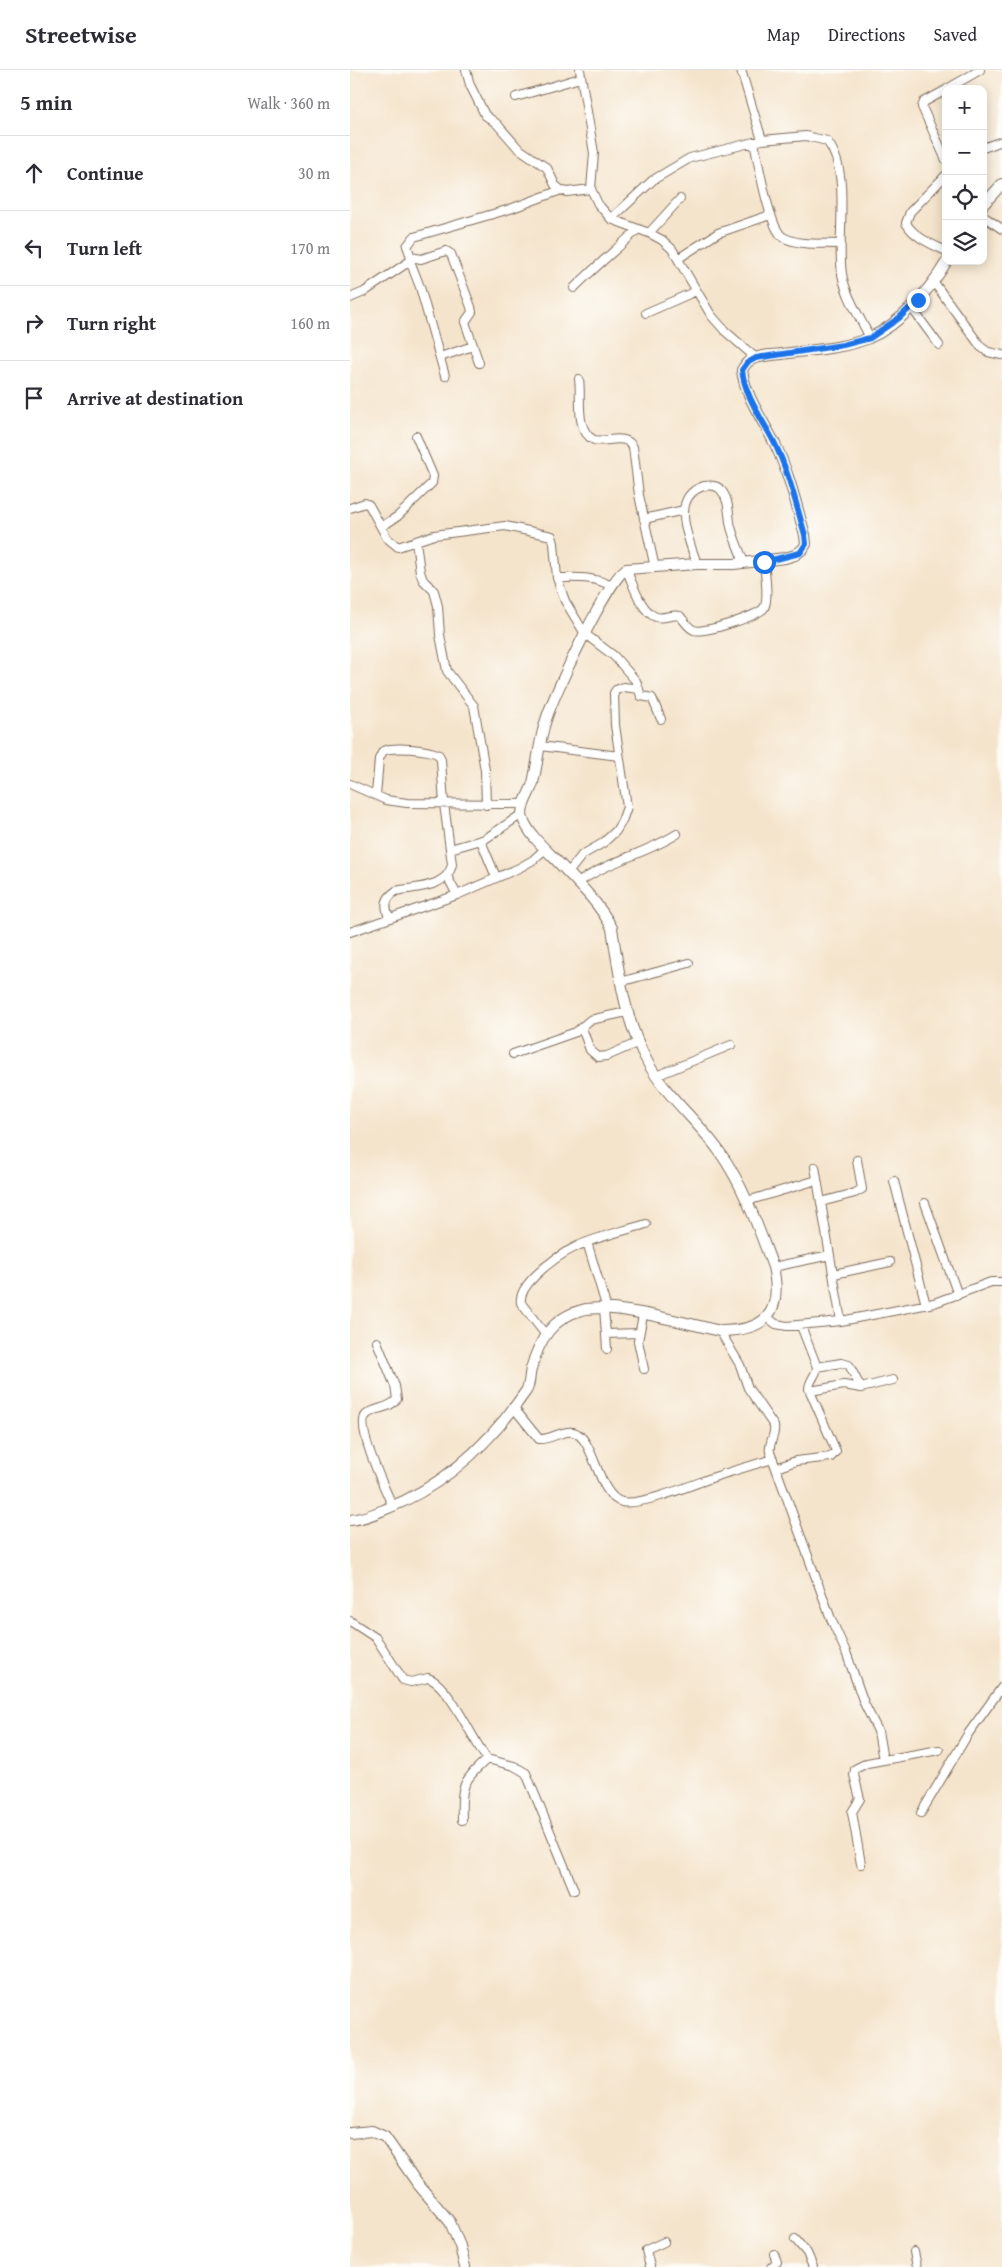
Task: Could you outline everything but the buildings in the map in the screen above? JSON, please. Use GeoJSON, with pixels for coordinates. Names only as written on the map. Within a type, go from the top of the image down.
{"type":"FeatureCollection","features":[{"type":"Feature","properties":{"kind":"street"},"geometry":{"type":"LineString","coordinates":[[466,70],[470,85],[485,115],[518,148],[547,168],[556,185],[561,190],[567,192],[592,188]]}},
{"type":"Feature","properties":{"kind":"street"},"geometry":{"type":"LineString","coordinates":[[741,70],[762,140]]}},
{"type":"Feature","properties":{"kind":"street"},"geometry":{"type":"LineString","coordinates":[[953,85],[980,70]]}},
{"type":"Feature","properties":{"kind":"street"},"geometry":{"type":"LineString","coordinates":[[516,97],[580,74],[594,153],[592,188],[598,204],[610,219],[649,233],[662,240],[679,258],[711,315],[756,358]]}},
{"type":"Feature","properties":{"kind":"street"},"geometry":{"type":"LineString","coordinates":[[942,91],[924,102],[922,107],[942,151]]}},
{"type":"Feature","properties":{"kind":"street"},"geometry":{"type":"LineString","coordinates":[[610,219],[653,180],[677,164],[705,153],[762,140],[815,136],[827,141],[837,158],[842,202],[840,244],[843,276],[850,298],[870,338]]}},
{"type":"Feature","properties":{"kind":"street"},"geometry":{"type":"LineString","coordinates":[[987,147],[1002,141]]}},
{"type":"Feature","properties":{"kind":"street"},"geometry":{"type":"LineString","coordinates":[[754,142],[770,215],[777,232],[789,240],[840,244]]}},
{"type":"Feature","properties":{"kind":"street"},"geometry":{"type":"LineString","coordinates":[[942,179],[910,212],[906,223],[909,229],[924,240],[942,249]]}},
{"type":"Feature","properties":{"kind":"street"},"geometry":{"type":"LineString","coordinates":[[987,201],[1002,184]]}},
{"type":"Feature","properties":{"kind":"street"},"geometry":{"type":"LineString","coordinates":[[445,376],[420,287],[406,246],[414,237],[510,209],[561,190]]}},
{"type":"Feature","properties":{"kind":"street"},"geometry":{"type":"LineString","coordinates":[[649,233],[680,199]]}},
{"type":"Feature","properties":{"kind":"street"},"geometry":{"type":"LineString","coordinates":[[679,258],[718,233],[770,215]]}},
{"type":"Feature","properties":{"kind":"street"},"geometry":{"type":"LineString","coordinates":[[987,219],[1002,229]]}},
{"type":"Feature","properties":{"kind":"street"},"geometry":{"type":"LineString","coordinates":[[574,288],[602,262],[616,252],[638,229]]}},
{"type":"Feature","properties":{"kind":"street"},"geometry":{"type":"LineString","coordinates":[[350,298],[364,292],[410,259],[421,259],[446,250],[451,254],[471,307],[472,312],[465,322],[478,363]]}},
{"type":"Feature","properties":{"kind":"street"},"geometry":{"type":"LineString","coordinates":[[350,1520],[371,1516],[434,1486],[472,1454],[528,1389],[531,1370],[545,1334],[558,1320],[566,1315],[583,1309],[605,1308],[720,1331],[748,1329],[768,1318],[775,1304],[776,1280],[774,1267],[748,1201],[718,1149],[656,1076],[639,1042],[627,1012],[620,982],[612,928],[603,911],[545,849],[526,824],[523,809],[533,782],[548,712],[585,634],[611,586],[626,569],[764,562],[795,555],[803,550],[806,544],[788,477],[743,378],[742,370],[745,365],[756,358],[843,345],[870,338],[884,330],[911,307],[944,265]]}},
{"type":"Feature","properties":{"kind":"street"},"geometry":{"type":"LineString","coordinates":[[933,281],[981,347],[988,352],[1002,355]]}},
{"type":"Feature","properties":{"kind":"street"},"geometry":{"type":"LineString","coordinates":[[646,313],[696,290]]}},
{"type":"Feature","properties":{"kind":"street"},"geometry":{"type":"LineString","coordinates":[[911,307],[939,345]]}},
{"type":"Feature","properties":{"kind":"street"},"geometry":{"type":"LineString","coordinates":[[440,357],[473,346]]}},
{"type":"Feature","properties":{"kind":"street"},"geometry":{"type":"LineString","coordinates":[[579,379],[581,398],[579,413],[585,432],[590,438],[600,441],[624,440],[632,444],[644,519],[655,568]]}},
{"type":"Feature","properties":{"kind":"street"},"geometry":{"type":"LineString","coordinates":[[381,527],[398,516],[432,483],[433,476],[416,436]]}},
{"type":"Feature","properties":{"kind":"street"},"geometry":{"type":"LineString","coordinates":[[697,564],[684,521],[684,510],[689,496],[701,487],[712,485],[722,491],[728,503],[731,527],[744,563]]}},
{"type":"Feature","properties":{"kind":"street"},"geometry":{"type":"LineString","coordinates":[[350,508],[365,503],[369,505],[387,538],[398,547],[434,535],[505,526],[547,534],[554,539],[557,578],[565,601],[585,634],[614,656],[636,681],[641,696],[652,698],[661,719]]}},
{"type":"Feature","properties":{"kind":"street"},"geometry":{"type":"LineString","coordinates":[[644,519],[684,510]]}},
{"type":"Feature","properties":{"kind":"street"},"geometry":{"type":"LineString","coordinates":[[416,541],[420,572],[423,580],[434,591],[438,606],[440,635],[447,671],[474,706],[485,770],[486,805]]}},
{"type":"Feature","properties":{"kind":"street"},"geometry":{"type":"LineString","coordinates":[[626,569],[644,607],[651,614],[657,617],[680,616],[688,626],[697,630],[715,628],[747,617],[763,609],[766,603],[764,562]]}},
{"type":"Feature","properties":{"kind":"street"},"geometry":{"type":"LineString","coordinates":[[557,578],[588,578],[603,581],[611,586]]}},
{"type":"Feature","properties":{"kind":"street"},"geometry":{"type":"LineString","coordinates":[[568,873],[582,855],[611,836],[622,822],[628,802],[615,725],[614,693],[619,688],[639,689]]}},
{"type":"Feature","properties":{"kind":"street"},"geometry":{"type":"LineString","coordinates":[[540,746],[619,756]]}},
{"type":"Feature","properties":{"kind":"street"},"geometry":{"type":"LineString","coordinates":[[376,795],[379,759],[383,751],[393,748],[439,754],[442,760],[444,804],[452,864],[447,876],[432,884],[396,891],[386,898],[389,918]]}},
{"type":"Feature","properties":{"kind":"street"},"geometry":{"type":"LineString","coordinates":[[350,784],[386,800],[408,803],[486,805],[523,809]]}},
{"type":"Feature","properties":{"kind":"street"},"geometry":{"type":"LineString","coordinates":[[450,849],[481,841],[523,809]]}},
{"type":"Feature","properties":{"kind":"street"},"geometry":{"type":"LineString","coordinates":[[578,883],[606,866],[677,834]]}},
{"type":"Feature","properties":{"kind":"street"},"geometry":{"type":"LineString","coordinates":[[481,841],[496,877]]}},
{"type":"Feature","properties":{"kind":"street"},"geometry":{"type":"LineString","coordinates":[[350,932],[457,895],[533,860],[545,849]]}},
{"type":"Feature","properties":{"kind":"street"},"geometry":{"type":"LineString","coordinates":[[447,876],[457,895]]}},
{"type":"Feature","properties":{"kind":"street"},"geometry":{"type":"LineString","coordinates":[[620,982],[689,963]]}},
{"type":"Feature","properties":{"kind":"street"},"geometry":{"type":"LineString","coordinates":[[513,1054],[576,1032],[590,1020],[627,1012]]}},
{"type":"Feature","properties":{"kind":"street"},"geometry":{"type":"LineString","coordinates":[[582,1028],[590,1050],[598,1057],[607,1056],[639,1042]]}},
{"type":"Feature","properties":{"kind":"street"},"geometry":{"type":"LineString","coordinates":[[656,1076],[732,1045]]}},
{"type":"Feature","properties":{"kind":"street"},"geometry":{"type":"LineString","coordinates":[[821,1202],[855,1193],[862,1189],[857,1160]]}},
{"type":"Feature","properties":{"kind":"street"},"geometry":{"type":"LineString","coordinates":[[815,1167],[841,1321]]}},
{"type":"Feature","properties":{"kind":"street"},"geometry":{"type":"LineString","coordinates":[[748,1201],[817,1180]]}},
{"type":"Feature","properties":{"kind":"street"},"geometry":{"type":"LineString","coordinates":[[894,1181],[926,1305]]}},
{"type":"Feature","properties":{"kind":"street"},"geometry":{"type":"LineString","coordinates":[[925,1203],[958,1295]]}},
{"type":"Feature","properties":{"kind":"street"},"geometry":{"type":"LineString","coordinates":[[545,1334],[525,1309],[520,1299],[530,1281],[556,1257],[576,1246],[646,1224]]}},
{"type":"Feature","properties":{"kind":"street"},"geometry":{"type":"LineString","coordinates":[[587,1242],[605,1308],[607,1349]]}},
{"type":"Feature","properties":{"kind":"street"},"geometry":{"type":"LineString","coordinates":[[774,1267],[830,1255]]}},
{"type":"Feature","properties":{"kind":"street"},"geometry":{"type":"LineString","coordinates":[[834,1274],[890,1262]]}},
{"type":"Feature","properties":{"kind":"street"},"geometry":{"type":"LineString","coordinates":[[768,1318],[776,1324],[787,1326],[841,1321],[926,1305],[991,1282],[1002,1282]]}},
{"type":"Feature","properties":{"kind":"street"},"geometry":{"type":"LineString","coordinates":[[643,1315],[638,1347],[644,1369]]}},
{"type":"Feature","properties":{"kind":"street"},"geometry":{"type":"LineString","coordinates":[[776,1468],[796,1461],[831,1457],[836,1453],[834,1443],[810,1391],[809,1384],[817,1370],[817,1366],[802,1326]]}},
{"type":"Feature","properties":{"kind":"street"},"geometry":{"type":"LineString","coordinates":[[720,1331],[740,1365],[748,1388],[774,1426],[775,1431],[769,1444],[773,1460],[831,1619],[846,1652],[864,1703],[881,1740],[883,1760]]}},
{"type":"Feature","properties":{"kind":"street"},"geometry":{"type":"LineString","coordinates":[[606,1334],[639,1333]]}},
{"type":"Feature","properties":{"kind":"street"},"geometry":{"type":"LineString","coordinates":[[377,1342],[395,1386],[397,1399],[394,1403],[368,1414],[363,1419],[362,1425],[393,1507]]}},
{"type":"Feature","properties":{"kind":"street"},"geometry":{"type":"LineString","coordinates":[[817,1366],[841,1363],[849,1365],[861,1388]]}},
{"type":"Feature","properties":{"kind":"street"},"geometry":{"type":"LineString","coordinates":[[810,1391],[844,1385],[861,1388],[893,1380]]}},
{"type":"Feature","properties":{"kind":"street"},"geometry":{"type":"LineString","coordinates":[[513,1407],[539,1438],[570,1432],[577,1434],[592,1456],[604,1484],[612,1496],[621,1502],[634,1502],[665,1494],[773,1460]]}},
{"type":"Feature","properties":{"kind":"street"},"geometry":{"type":"LineString","coordinates":[[350,1621],[376,1638],[403,1680],[411,1682],[428,1678],[436,1683],[460,1715],[487,1759],[514,1766],[526,1773],[574,1890]]}},
{"type":"Feature","properties":{"kind":"street"},"geometry":{"type":"LineString","coordinates":[[921,1812],[968,1734],[1002,1687]]}},
{"type":"Feature","properties":{"kind":"street"},"geometry":{"type":"LineString","coordinates":[[861,1864],[852,1812],[860,1799],[854,1771],[864,1764],[939,1750]]}},
{"type":"Feature","properties":{"kind":"street"},"geometry":{"type":"LineString","coordinates":[[462,1820],[464,1785],[469,1776],[487,1759]]}},
{"type":"Feature","properties":{"kind":"street"},"geometry":{"type":"LineString","coordinates":[[350,2133],[372,2131],[385,2137],[406,2170],[450,2222],[460,2246],[465,2267]]}},
{"type":"Feature","properties":{"kind":"street"},"geometry":{"type":"LineString","coordinates":[[795,2239],[807,2253],[813,2267]]}},
{"type":"Feature","properties":{"kind":"street"},"geometry":{"type":"LineString","coordinates":[[650,2267],[646,2250],[664,2242]]}},
{"type":"Feature","properties":{"kind":"street"},"geometry":{"type":"LineString","coordinates":[[914,2252],[917,2267]]}},
{"type":"Feature","properties":{"kind":"street"},"geometry":{"type":"LineString","coordinates":[[770,2267],[778,2262],[774,2254]]}},
{"type":"Feature","properties":{"kind":"route"},"geometry":{"type":"LineString","coordinates":[[764,562],[800,553],[806,544],[805,535],[788,477],[775,445],[748,391],[742,370],[749,361],[756,358],[843,345],[870,338],[884,330],[918,300]]}}]}
